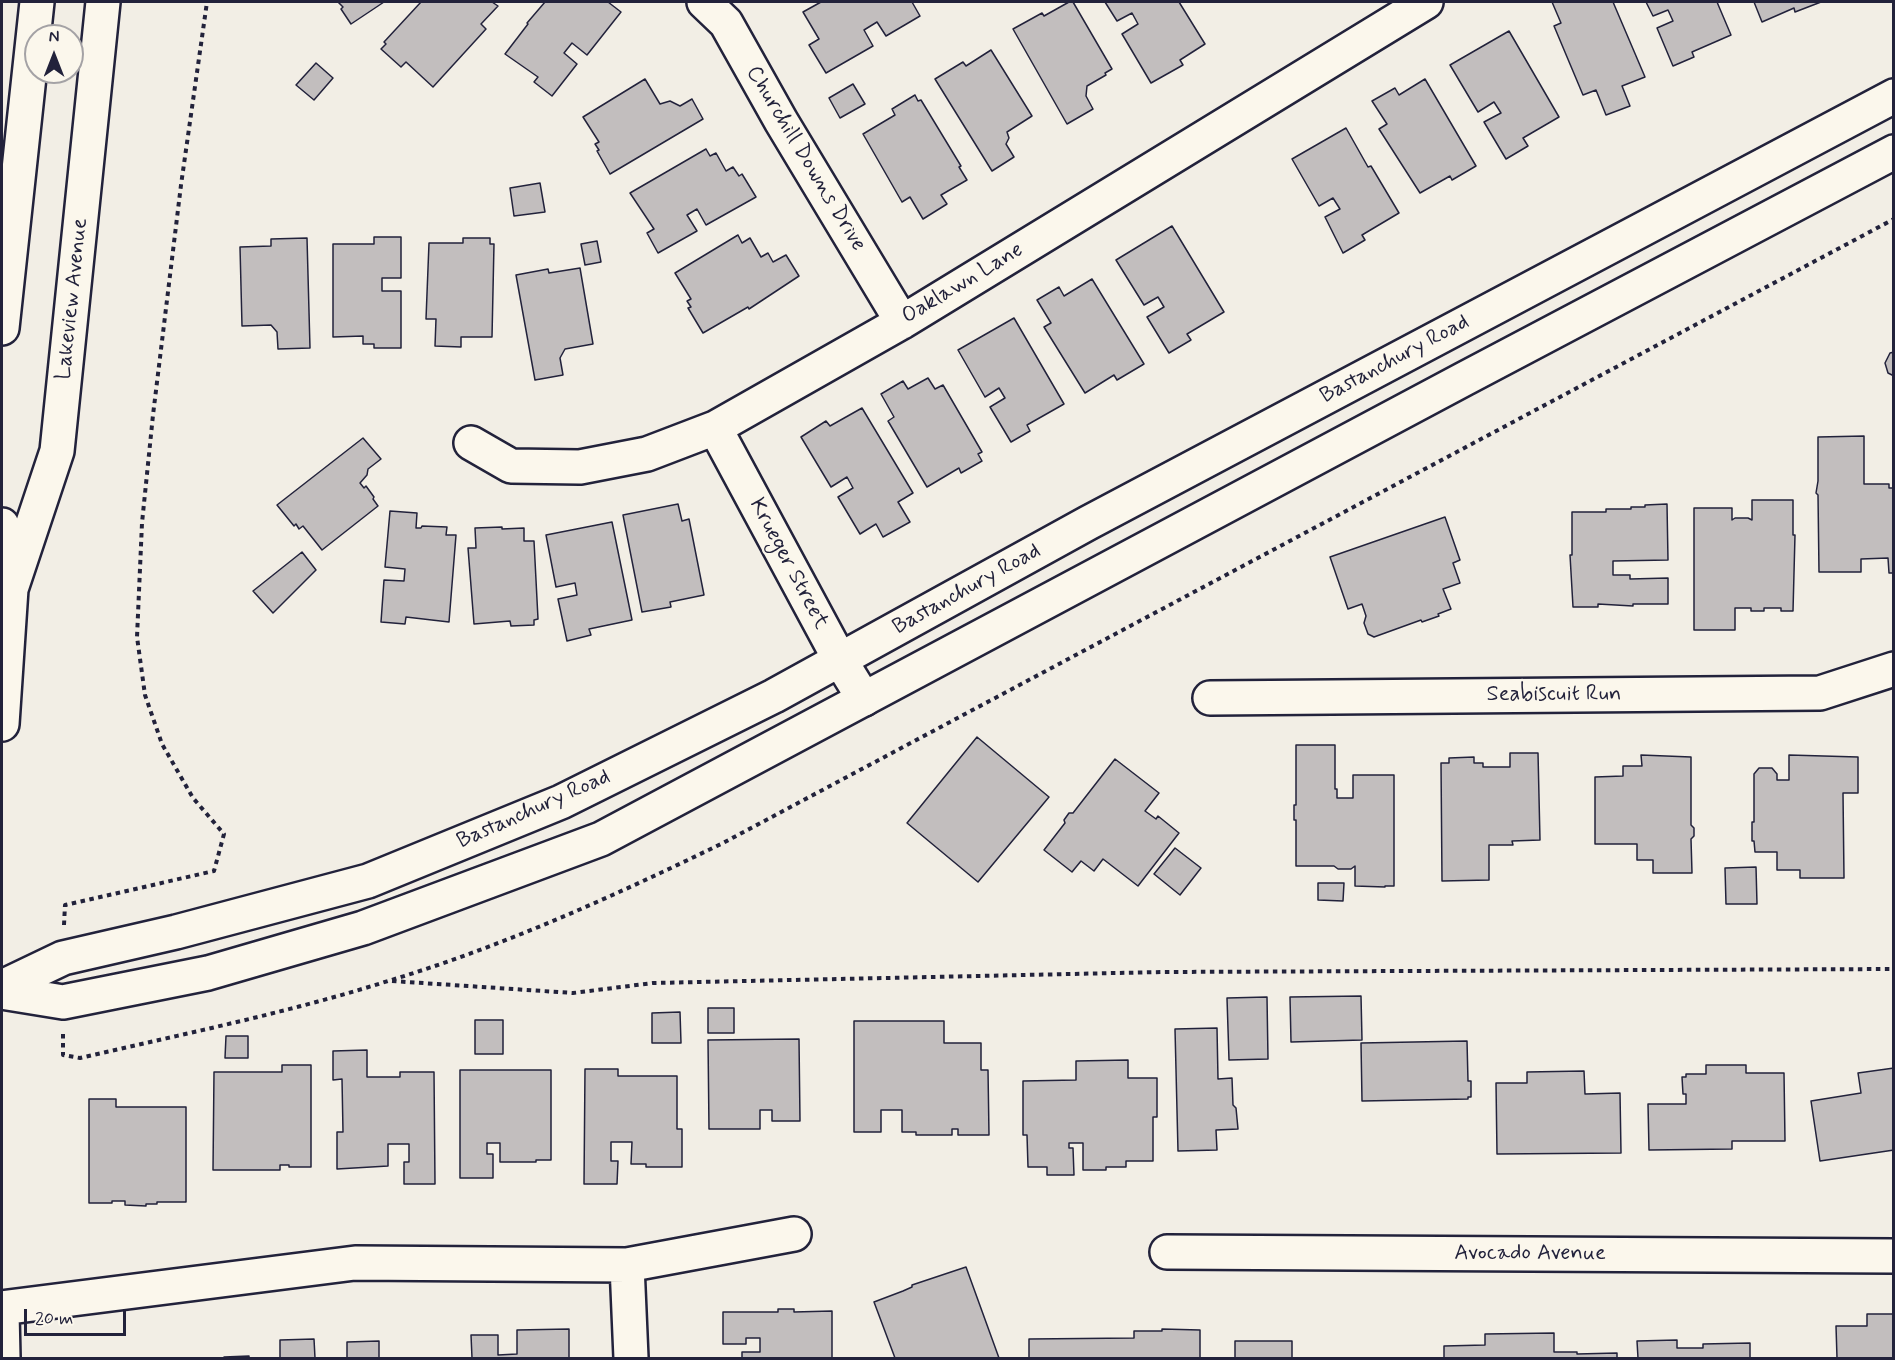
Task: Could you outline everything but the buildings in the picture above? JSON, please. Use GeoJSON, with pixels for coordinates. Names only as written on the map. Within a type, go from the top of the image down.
{"type":"FeatureCollection","features":[{"type":"Feature","properties":{"kind":"street"},"geometry":{"type":"LineString","coordinates":[[2,328],[37,2]]}},
{"type":"Feature","properties":{"kind":"street","name":"Lakeview Avenue"},"geometry":{"type":"LineString","coordinates":[[11,589],[57,451],[103,2]]}},
{"type":"Feature","properties":{"kind":"street","name":"Churchill Downs Drive"},"geometry":{"type":"LineString","coordinates":[[704,2],[726,23],[781,121],[902,322]]}},
{"type":"Feature","properties":{"kind":"street","name":"Oaklawn Lane"},"geometry":{"type":"LineString","coordinates":[[471,443],[511,466],[580,467],[646,454],[715,428],[902,322],[1426,2]]}},
{"type":"Feature","properties":{"kind":"street","name":"Bastanchury Road"},"geometry":{"type":"LineString","coordinates":[[2,989],[63,958],[176,932],[368,881],[561,802],[774,696],[1109,512],[1893,96]]}},
{"type":"Feature","properties":{"kind":"street","name":"Bastanchury Road"},"geometry":{"type":"LineString","coordinates":[[2,989],[63,1002],[208,973],[363,928],[602,839],[1893,152]]}},
{"type":"Feature","properties":{"kind":"street","name":"Krueger Street"},"geometry":{"type":"LineString","coordinates":[[715,428],[840,660],[864,699]]}},
{"type":"Feature","properties":{"kind":"street","name":"Lakeview Avenue"},"geometry":{"type":"LineString","coordinates":[[2,525],[11,589],[2,724]]}},
{"type":"Feature","properties":{"kind":"street","name":"Seabiscuit Run"},"geometry":{"type":"LineString","coordinates":[[1210,698],[1820,693],[1893,669]]}},
{"type":"Feature","properties":{"kind":"street"},"geometry":{"type":"LineString","coordinates":[[3,1359],[2,1309],[355,1263],[627,1265],[794,1234]]}},
{"type":"Feature","properties":{"kind":"street","name":"Avocado Avenue"},"geometry":{"type":"LineString","coordinates":[[1167,1252],[1893,1256]]}},
{"type":"Feature","properties":{"kind":"street"},"geometry":{"type":"LineString","coordinates":[[627,1265],[631,1359]]}},
{"type":"Feature","properties":{"kind":"path"},"geometry":{"type":"LineString","coordinates":[[63,958],[65,905],[214,871],[224,834],[193,798],[162,744],[145,695],[137,637],[142,523],[153,415],[181,185],[207,2]]}},
{"type":"Feature","properties":{"kind":"path"},"geometry":{"type":"LineString","coordinates":[[63,1002],[63,1055],[80,1058],[286,1009],[390,981],[530,931],[641,883],[723,843],[1893,219]]}},
{"type":"Feature","properties":{"kind":"path"},"geometry":{"type":"LineString","coordinates":[[390,981],[573,993],[653,983],[1163,972],[1893,969]]}}]}
